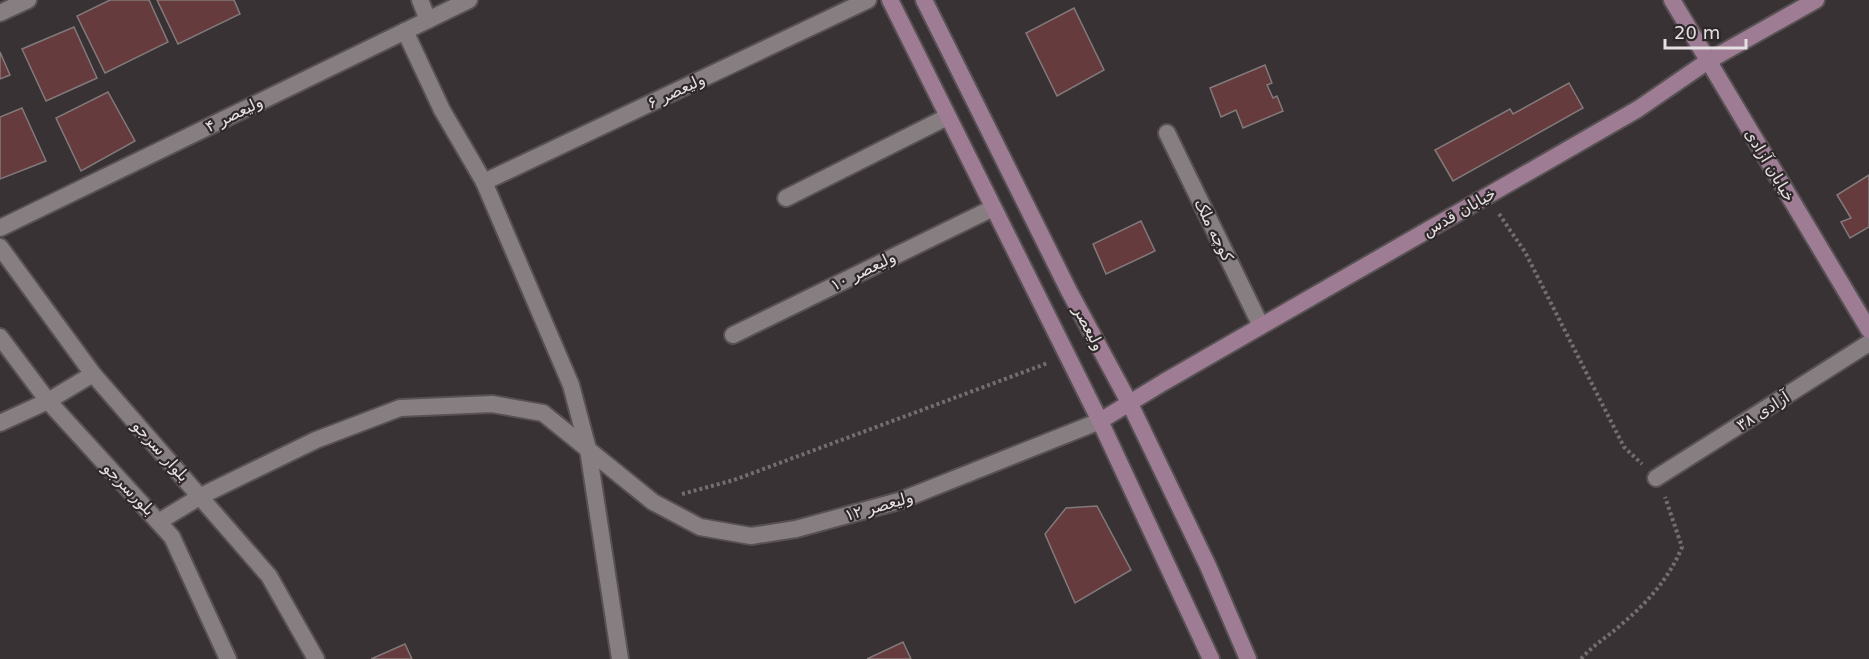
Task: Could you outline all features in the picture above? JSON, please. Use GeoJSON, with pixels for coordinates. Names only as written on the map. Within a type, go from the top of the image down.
{"type":"FeatureCollection","features":[{"type":"Feature","properties":{"kind":"main road","name":"ولیعصر"},"geometry":{"type":"LineString","coordinates":[[890,0],[1068,356],[1210,659]]}},
{"type":"Feature","properties":{"kind":"main road","name":"ولیعصر"},"geometry":{"type":"LineString","coordinates":[[924,0],[1069,291],[1130,404],[1208,566],[1248,659]]}},
{"type":"Feature","properties":{"kind":"main road","name":"خیابان آزادی"},"geometry":{"type":"LineString","coordinates":[[1672,0],[1869,330]]}},
{"type":"Feature","properties":{"kind":"main road","name":"خیابان قدس"},"geometry":{"type":"LineString","coordinates":[[1100,422],[1638,108],[1708,61],[1816,0]]}},
{"type":"Feature","properties":{"kind":"street"},"geometry":{"type":"LineString","coordinates":[[0,13],[28,0]]}},
{"type":"Feature","properties":{"kind":"street"},"geometry":{"type":"LineString","coordinates":[[420,0],[429,20]]}},
{"type":"Feature","properties":{"kind":"street","name":"ولیعصر ۴"},"geometry":{"type":"LineString","coordinates":[[0,228],[469,0]]}},
{"type":"Feature","properties":{"kind":"street","name":"ولیعصر ۶"},"geometry":{"type":"LineString","coordinates":[[484,182],[868,0]]}},
{"type":"Feature","properties":{"kind":"street"},"geometry":{"type":"LineString","coordinates":[[405,31],[442,110],[484,182],[571,385],[588,449],[620,659]]}},
{"type":"Feature","properties":{"kind":"street"},"geometry":{"type":"LineString","coordinates":[[786,198],[947,117]]}},
{"type":"Feature","properties":{"kind":"street","name":"کوچه ملک"},"geometry":{"type":"LineString","coordinates":[[1167,133],[1261,326]]}},
{"type":"Feature","properties":{"kind":"street","name":"ولیعصر ۱۰"},"geometry":{"type":"LineString","coordinates":[[733,335],[993,208]]}},
{"type":"Feature","properties":{"kind":"street","name":"بلوار سرجو"},"geometry":{"type":"LineString","coordinates":[[0,247],[93,374],[269,576],[316,659]]}},
{"type":"Feature","properties":{"kind":"street","name":"بلورسرجو"},"geometry":{"type":"LineString","coordinates":[[0,337],[48,402],[160,521],[172,537],[191,573],[228,659]]}},
{"type":"Feature","properties":{"kind":"street","name":"آزادی ۳۸"},"geometry":{"type":"LineString","coordinates":[[1656,478],[1869,343]]}},
{"type":"Feature","properties":{"kind":"street"},"geometry":{"type":"LineString","coordinates":[[0,423],[48,402],[93,374]]}},
{"type":"Feature","properties":{"kind":"street","name":"ولیعصر ۱۲"},"geometry":{"type":"LineString","coordinates":[[160,521],[201,496],[316,440],[400,408],[492,404],[543,413],[653,502],[700,527],[751,536],[796,529],[920,494],[1100,422]]}},
{"type":"Feature","properties":{"kind":"path"},"geometry":{"type":"LineString","coordinates":[[1486,196],[1525,252],[1624,447],[1656,478],[1673,516],[1682,547],[1674,567],[1654,592],[1622,624],[1598,641],[1581,659]]}},
{"type":"Feature","properties":{"kind":"path"},"geometry":{"type":"LineString","coordinates":[[653,502],[734,480],[1068,356]]}},
{"type":"Feature","properties":{"kind":"building"},"geometry":{"type":"Polygon","coordinates":[[[110,0],[149,0],[168,42],[105,73],[77,16],[110,0]]]}},
{"type":"Feature","properties":{"kind":"building"},"geometry":{"type":"Polygon","coordinates":[[[157,0],[234,0],[240,14],[178,44],[157,0]]]}},
{"type":"Feature","properties":{"kind":"building"},"geometry":{"type":"Polygon","coordinates":[[[1074,8],[1104,70],[1057,96],[1026,33],[1074,8]]]}},
{"type":"Feature","properties":{"kind":"building"},"geometry":{"type":"Polygon","coordinates":[[[74,27],[97,78],[46,101],[22,49],[74,27]]]}},
{"type":"Feature","properties":{"kind":"building"},"geometry":{"type":"Polygon","coordinates":[[[0,52],[10,75],[0,79],[0,52]]]}},
{"type":"Feature","properties":{"kind":"building"},"geometry":{"type":"Polygon","coordinates":[[[1265,65],[1272,83],[1267,85],[1273,98],[1277,96],[1283,111],[1243,128],[1236,110],[1221,117],[1210,88],[1265,65]]]}},
{"type":"Feature","properties":{"kind":"building"},"geometry":{"type":"Polygon","coordinates":[[[1569,83],[1583,108],[1453,181],[1435,150],[1510,109],[1513,114],[1569,83]]]}},
{"type":"Feature","properties":{"kind":"building"},"geometry":{"type":"Polygon","coordinates":[[[108,92],[135,141],[81,171],[56,118],[108,92]]]}},
{"type":"Feature","properties":{"kind":"building"},"geometry":{"type":"Polygon","coordinates":[[[22,108],[46,161],[0,179],[0,117],[22,108]]]}},
{"type":"Feature","properties":{"kind":"building"},"geometry":{"type":"Polygon","coordinates":[[[1869,175],[1869,227],[1850,238],[1841,222],[1851,218],[1837,195],[1869,175]]]}},
{"type":"Feature","properties":{"kind":"building"},"geometry":{"type":"Polygon","coordinates":[[[1141,221],[1155,251],[1106,274],[1093,244],[1141,221]]]}},
{"type":"Feature","properties":{"kind":"building"},"geometry":{"type":"Polygon","coordinates":[[[1097,506],[1131,570],[1075,603],[1045,534],[1066,508],[1097,506]]]}},
{"type":"Feature","properties":{"kind":"building"},"geometry":{"type":"Polygon","coordinates":[[[903,642],[911,659],[867,659],[903,642]]]}},
{"type":"Feature","properties":{"kind":"building"},"geometry":{"type":"Polygon","coordinates":[[[405,644],[412,659],[371,659],[405,644]]]}}]}
